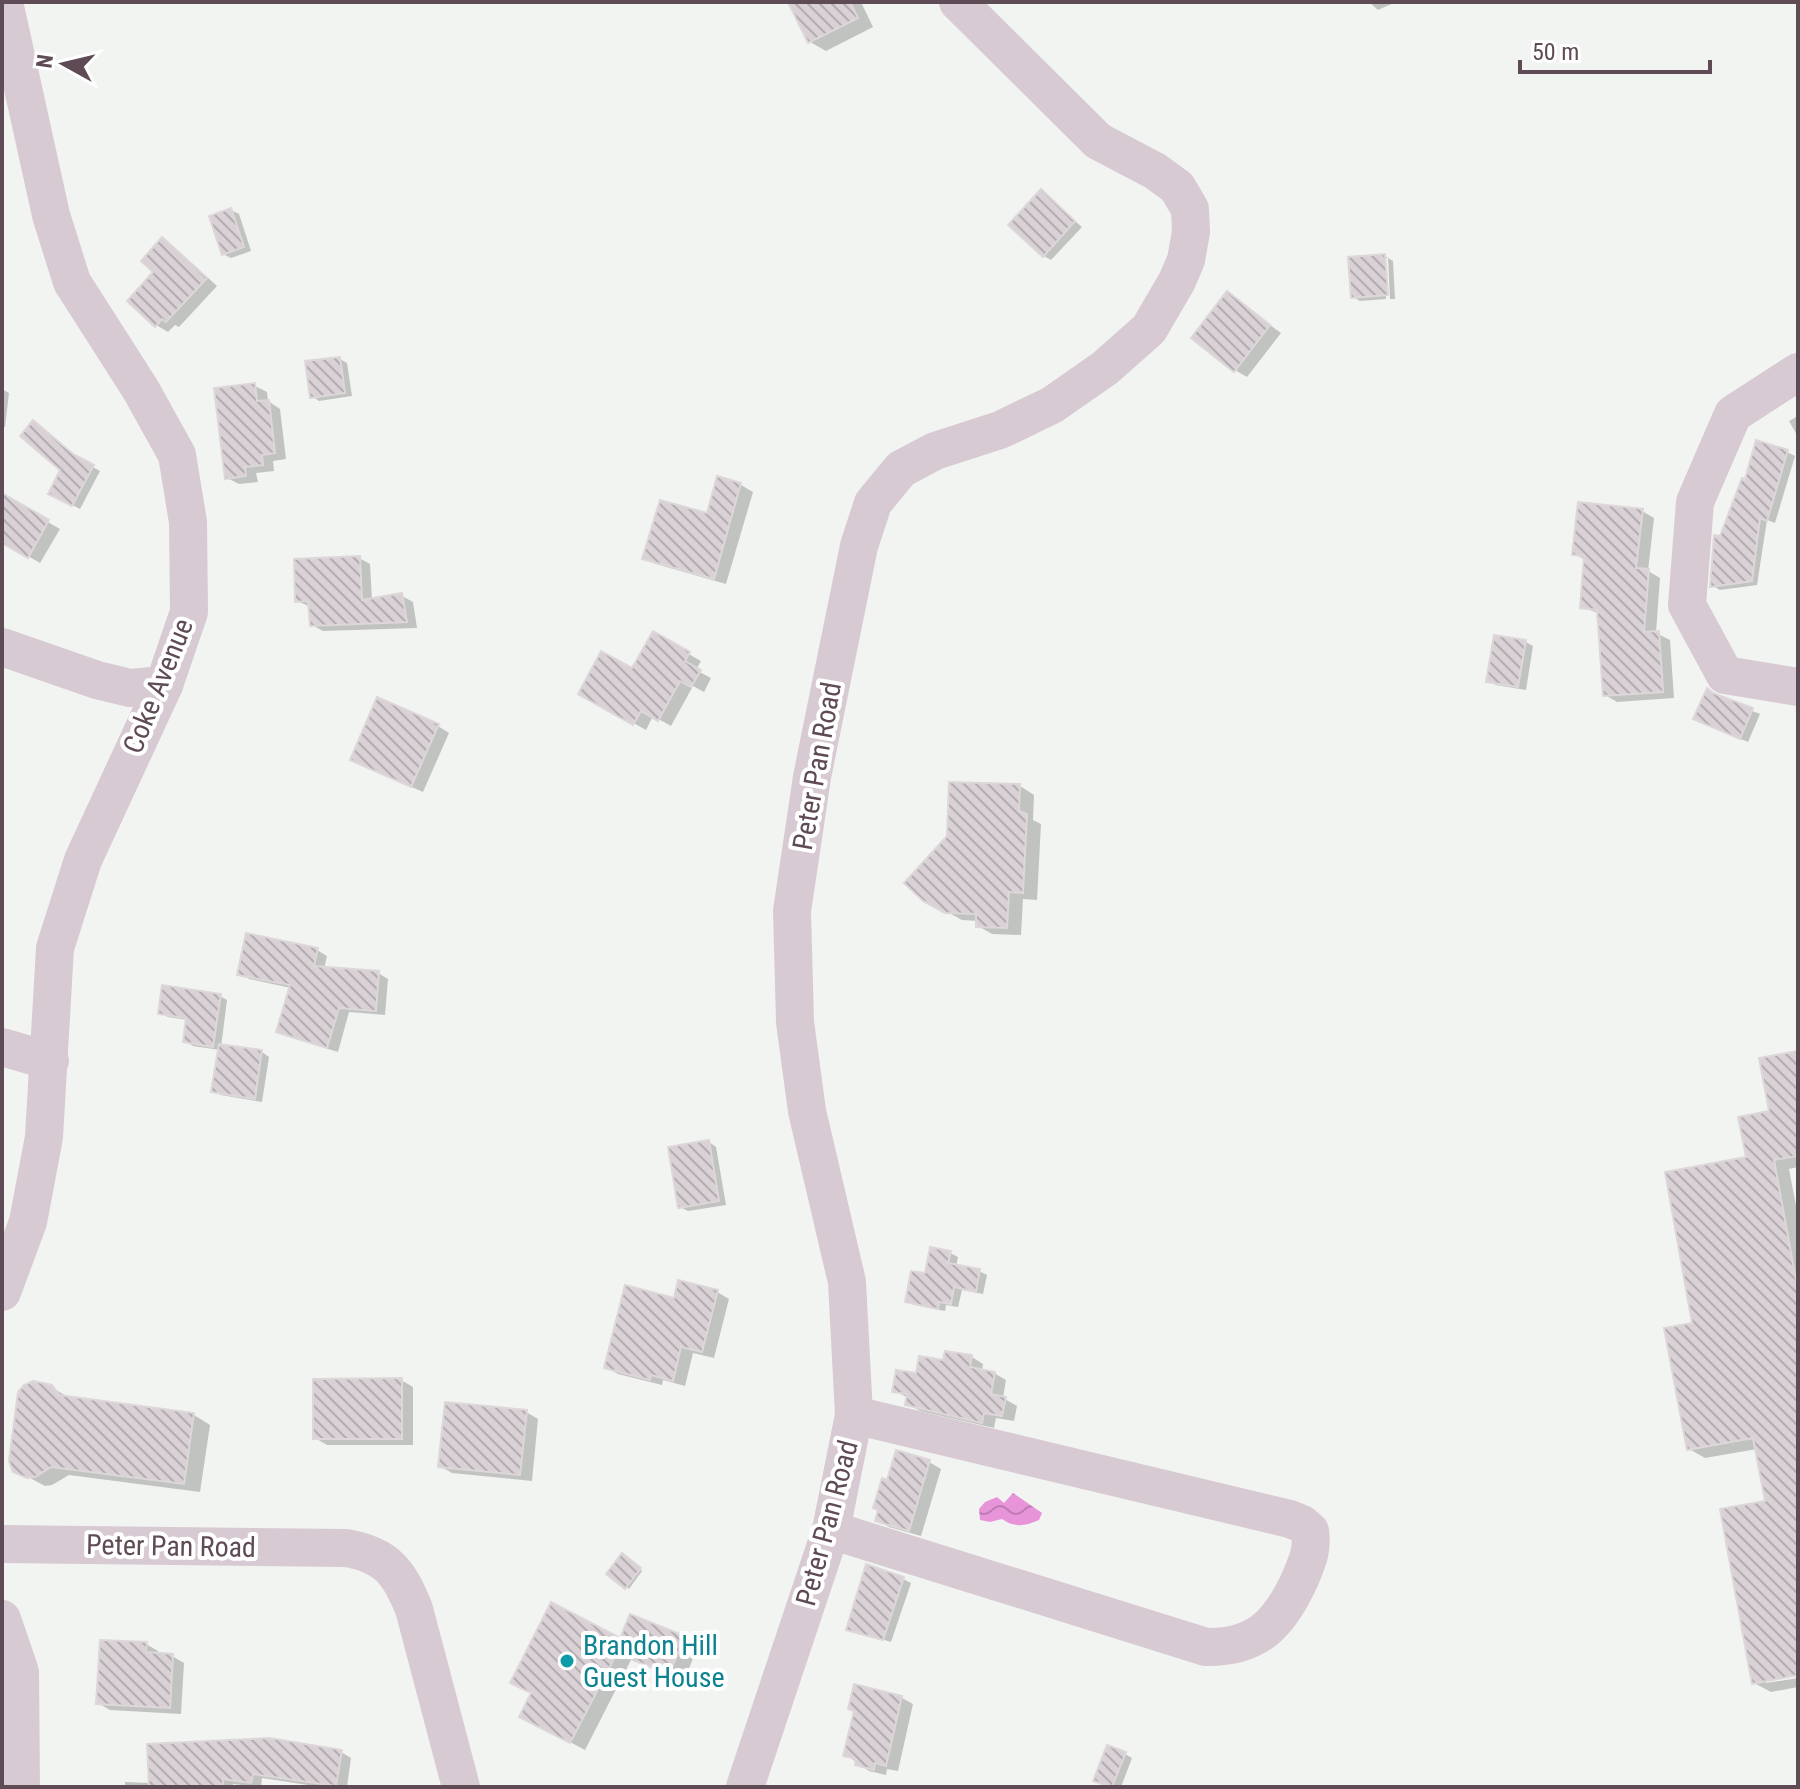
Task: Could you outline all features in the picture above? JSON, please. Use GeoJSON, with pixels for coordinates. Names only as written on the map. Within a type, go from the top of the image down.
{"type":"FeatureCollection","features":[{"type":"Feature","properties":{"kind":"street","name":"Coke Avenue"},"geometry":{"type":"LineString","coordinates":[[2,1292],[28,1222],[44,1137],[55,948],[83,860],[164,685],[189,612],[188,522],[177,455],[141,390],[72,282],[51,215],[4,2]]}},
{"type":"Feature","properties":{"kind":"street","name":"Peter Pan Road"},"geometry":{"type":"LineString","coordinates":[[745,1787],[831,1530],[854,1415],[847,1282],[807,1111],[795,1022],[792,911],[812,777],[859,546],[873,503],[901,469],[935,451],[1000,430],[1052,405],[1105,368],[1149,329],[1181,270],[1191,232],[1190,209],[1177,187],[1155,171],[1098,141],[958,2]]}},
{"type":"Feature","properties":{"kind":"street"},"geometry":{"type":"LineString","coordinates":[[1798,372],[1733,414],[1695,502],[1687,605],[1725,675],[1798,687]]}},
{"type":"Feature","properties":{"kind":"street"},"geometry":{"type":"LineString","coordinates":[[2,647],[97,680],[130,688],[164,685]]}},
{"type":"Feature","properties":{"kind":"street"},"geometry":{"type":"LineString","coordinates":[[2,1047],[50,1061]]}},
{"type":"Feature","properties":{"kind":"street"},"geometry":{"type":"LineString","coordinates":[[831,1530],[1206,1647],[1238,1643],[1268,1629],[1287,1607],[1310,1555],[1310,1531],[1290,1519],[854,1415]]}},
{"type":"Feature","properties":{"kind":"street","name":"Peter Pan Road"},"geometry":{"type":"LineString","coordinates":[[2,1544],[346,1548],[368,1552],[388,1564],[403,1581],[414,1609],[461,1787]]}},
{"type":"Feature","properties":{"kind":"street"},"geometry":{"type":"LineString","coordinates":[[2,1619],[20,1672],[21,1787]]}},
{"type":"Feature","properties":{"kind":"water"},"geometry":{"type":"Polygon","coordinates":[[[1013,1493],[1042,1513],[1039,1520],[1020,1525],[1002,1519],[990,1522],[980,1520],[979,1509],[985,1502],[997,1497],[1004,1503],[1013,1493]]]}},
{"type":"Feature","properties":{"kind":"building"},"geometry":{"type":"Polygon","coordinates":[[[788,2],[850,2],[858,18],[808,43],[788,2]]]}},
{"type":"Feature","properties":{"kind":"building"},"geometry":{"type":"Polygon","coordinates":[[[1041,189],[1075,221],[1043,257],[1008,225],[1041,189]]]}},
{"type":"Feature","properties":{"kind":"building"},"geometry":{"type":"Polygon","coordinates":[[[231,208],[244,247],[222,255],[209,216],[231,208]]]}},
{"type":"Feature","properties":{"kind":"building"},"geometry":{"type":"Polygon","coordinates":[[[162,237],[207,278],[166,322],[162,319],[155,327],[127,301],[153,272],[141,261],[162,237]]]}},
{"type":"Feature","properties":{"kind":"building"},"geometry":{"type":"Polygon","coordinates":[[[1385,254],[1388,295],[1351,298],[1348,257],[1385,254]]]}},
{"type":"Feature","properties":{"kind":"building"},"geometry":{"type":"Polygon","coordinates":[[[1227,291],[1270,325],[1234,372],[1191,338],[1227,291]]]}},
{"type":"Feature","properties":{"kind":"building"},"geometry":{"type":"Polygon","coordinates":[[[340,357],[345,393],[310,398],[305,361],[340,357]]]}},
{"type":"Feature","properties":{"kind":"building"},"geometry":{"type":"Polygon","coordinates":[[[255,383],[257,401],[269,400],[275,453],[262,455],[263,465],[245,467],[246,476],[225,479],[214,388],[255,383]]]}},
{"type":"Feature","properties":{"kind":"building"},"geometry":{"type":"Polygon","coordinates":[[[33,420],[73,454],[94,465],[72,506],[48,494],[60,470],[20,436],[33,420]]]}},
{"type":"Feature","properties":{"kind":"building"},"geometry":{"type":"Polygon","coordinates":[[[1756,440],[1788,450],[1767,521],[1760,518],[1752,581],[1710,587],[1714,535],[1720,536],[1742,478],[1745,479],[1756,440]]]}},
{"type":"Feature","properties":{"kind":"building"},"geometry":{"type":"Polygon","coordinates":[[[717,476],[741,483],[714,579],[642,559],[660,500],[707,513],[717,476]]]}},
{"type":"Feature","properties":{"kind":"building"},"geometry":{"type":"Polygon","coordinates":[[[2,493],[49,520],[28,558],[2,543],[2,493]]]}},
{"type":"Feature","properties":{"kind":"building"},"geometry":{"type":"Polygon","coordinates":[[[1578,502],[1643,509],[1636,568],[1649,569],[1644,632],[1659,631],[1663,692],[1603,696],[1597,610],[1580,608],[1584,556],[1572,555],[1578,502]]]}},
{"type":"Feature","properties":{"kind":"building"},"geometry":{"type":"Polygon","coordinates":[[[360,556],[362,600],[402,593],[407,622],[310,626],[308,601],[295,602],[294,559],[360,556]]]}},
{"type":"Feature","properties":{"kind":"building"},"geometry":{"type":"Polygon","coordinates":[[[653,631],[690,652],[685,661],[701,670],[691,687],[680,681],[658,721],[641,711],[633,725],[578,694],[601,651],[632,668],[653,631]]]}},
{"type":"Feature","properties":{"kind":"building"},"geometry":{"type":"Polygon","coordinates":[[[1494,635],[1526,640],[1518,687],[1486,682],[1494,635]]]}},
{"type":"Feature","properties":{"kind":"building"},"geometry":{"type":"Polygon","coordinates":[[[1707,688],[1753,708],[1740,739],[1693,719],[1707,688]]]}},
{"type":"Feature","properties":{"kind":"building"},"geometry":{"type":"Polygon","coordinates":[[[377,697],[439,724],[411,787],[350,760],[377,697]]]}},
{"type":"Feature","properties":{"kind":"building"},"geometry":{"type":"Polygon","coordinates":[[[949,782],[1020,784],[1019,811],[1027,814],[1023,893],[1009,892],[1007,928],[976,927],[976,914],[945,913],[923,901],[904,883],[947,836],[949,782]]]}},
{"type":"Feature","properties":{"kind":"building"},"geometry":{"type":"Polygon","coordinates":[[[246,933],[318,948],[314,966],[379,971],[376,1011],[339,1008],[327,1048],[276,1032],[290,985],[237,975],[246,933]]]}},
{"type":"Feature","properties":{"kind":"building"},"geometry":{"type":"Polygon","coordinates":[[[162,985],[221,994],[213,1047],[183,1042],[186,1018],[158,1014],[162,985]]]}},
{"type":"Feature","properties":{"kind":"building"},"geometry":{"type":"Polygon","coordinates":[[[219,1044],[262,1050],[255,1099],[211,1092],[219,1044]]]}},
{"type":"Feature","properties":{"kind":"building"},"geometry":{"type":"Polygon","coordinates":[[[1798,1051],[1798,1156],[1774,1160],[1798,1291],[1798,1675],[1752,1684],[1720,1509],[1765,1501],[1753,1438],[1687,1450],[1664,1328],[1692,1323],[1665,1172],[1746,1157],[1738,1117],[1769,1111],[1759,1058],[1798,1051]]]}},
{"type":"Feature","properties":{"kind":"building"},"geometry":{"type":"Polygon","coordinates":[[[709,1140],[719,1201],[678,1208],[668,1147],[709,1140]]]}},
{"type":"Feature","properties":{"kind":"building"},"geometry":{"type":"Polygon","coordinates":[[[930,1247],[951,1251],[948,1263],[980,1269],[976,1292],[954,1287],[951,1304],[939,1302],[938,1309],[905,1302],[911,1271],[925,1273],[930,1247]]]}},
{"type":"Feature","properties":{"kind":"building"},"geometry":{"type":"Polygon","coordinates":[[[678,1280],[718,1290],[702,1352],[681,1347],[673,1381],[651,1375],[650,1380],[604,1368],[625,1285],[674,1298],[678,1280]]]}},
{"type":"Feature","properties":{"kind":"building"},"geometry":{"type":"Polygon","coordinates":[[[945,1351],[972,1355],[970,1367],[995,1372],[991,1394],[1006,1397],[1002,1416],[984,1413],[982,1423],[905,1405],[907,1394],[892,1392],[896,1370],[916,1373],[919,1356],[943,1360],[945,1351]]]}},
{"type":"Feature","properties":{"kind":"building"},"geometry":{"type":"Polygon","coordinates":[[[402,1378],[402,1439],[313,1439],[313,1379],[402,1378]]]}},
{"type":"Feature","properties":{"kind":"building"},"geometry":{"type":"Polygon","coordinates":[[[33,1381],[52,1385],[59,1395],[194,1413],[184,1484],[51,1467],[35,1477],[27,1478],[13,1472],[9,1461],[18,1392],[33,1381]]]}},
{"type":"Feature","properties":{"kind":"building"},"geometry":{"type":"Polygon","coordinates":[[[445,1402],[527,1410],[520,1475],[438,1467],[445,1402]]]}},
{"type":"Feature","properties":{"kind":"building"},"geometry":{"type":"Polygon","coordinates":[[[896,1450],[930,1460],[909,1531],[875,1521],[878,1510],[873,1508],[882,1478],[887,1480],[896,1450]]]}},
{"type":"Feature","properties":{"kind":"building"},"geometry":{"type":"Polygon","coordinates":[[[622,1553],[641,1568],[625,1589],[606,1574],[622,1553]]]}},
{"type":"Feature","properties":{"kind":"building"},"geometry":{"type":"Polygon","coordinates":[[[866,1564],[904,1577],[883,1640],[846,1630],[866,1564]]]}},
{"type":"Feature","properties":{"kind":"building","name":"Brandon Hill Guest House"},"geometry":{"type":"Polygon","coordinates":[[[551,1602],[620,1638],[630,1614],[685,1636],[669,1675],[617,1653],[570,1743],[519,1717],[531,1693],[510,1683],[551,1602]]]}},
{"type":"Feature","properties":{"kind":"building"},"geometry":{"type":"Polygon","coordinates":[[[100,1640],[147,1642],[146,1652],[173,1654],[170,1708],[96,1704],[100,1640]]]}},
{"type":"Feature","properties":{"kind":"building"},"geometry":{"type":"Polygon","coordinates":[[[854,1684],[902,1696],[886,1766],[875,1763],[874,1770],[855,1765],[856,1759],[843,1756],[854,1711],[848,1709],[854,1684]]]}},
{"type":"Feature","properties":{"kind":"building"},"geometry":{"type":"Polygon","coordinates":[[[269,1738],[342,1750],[336,1786],[253,1774],[251,1783],[223,1779],[223,1787],[149,1787],[147,1744],[269,1738]]]}},
{"type":"Feature","properties":{"kind":"building"},"geometry":{"type":"Polygon","coordinates":[[[1107,1745],[1126,1752],[1112,1787],[1093,1781],[1107,1745]]]}},
{"type":"Feature","properties":{"kind":"place","name":"Brandon Hill Guest House"},"geometry":{"type":"Point","coordinates":[567,1661]}}]}
